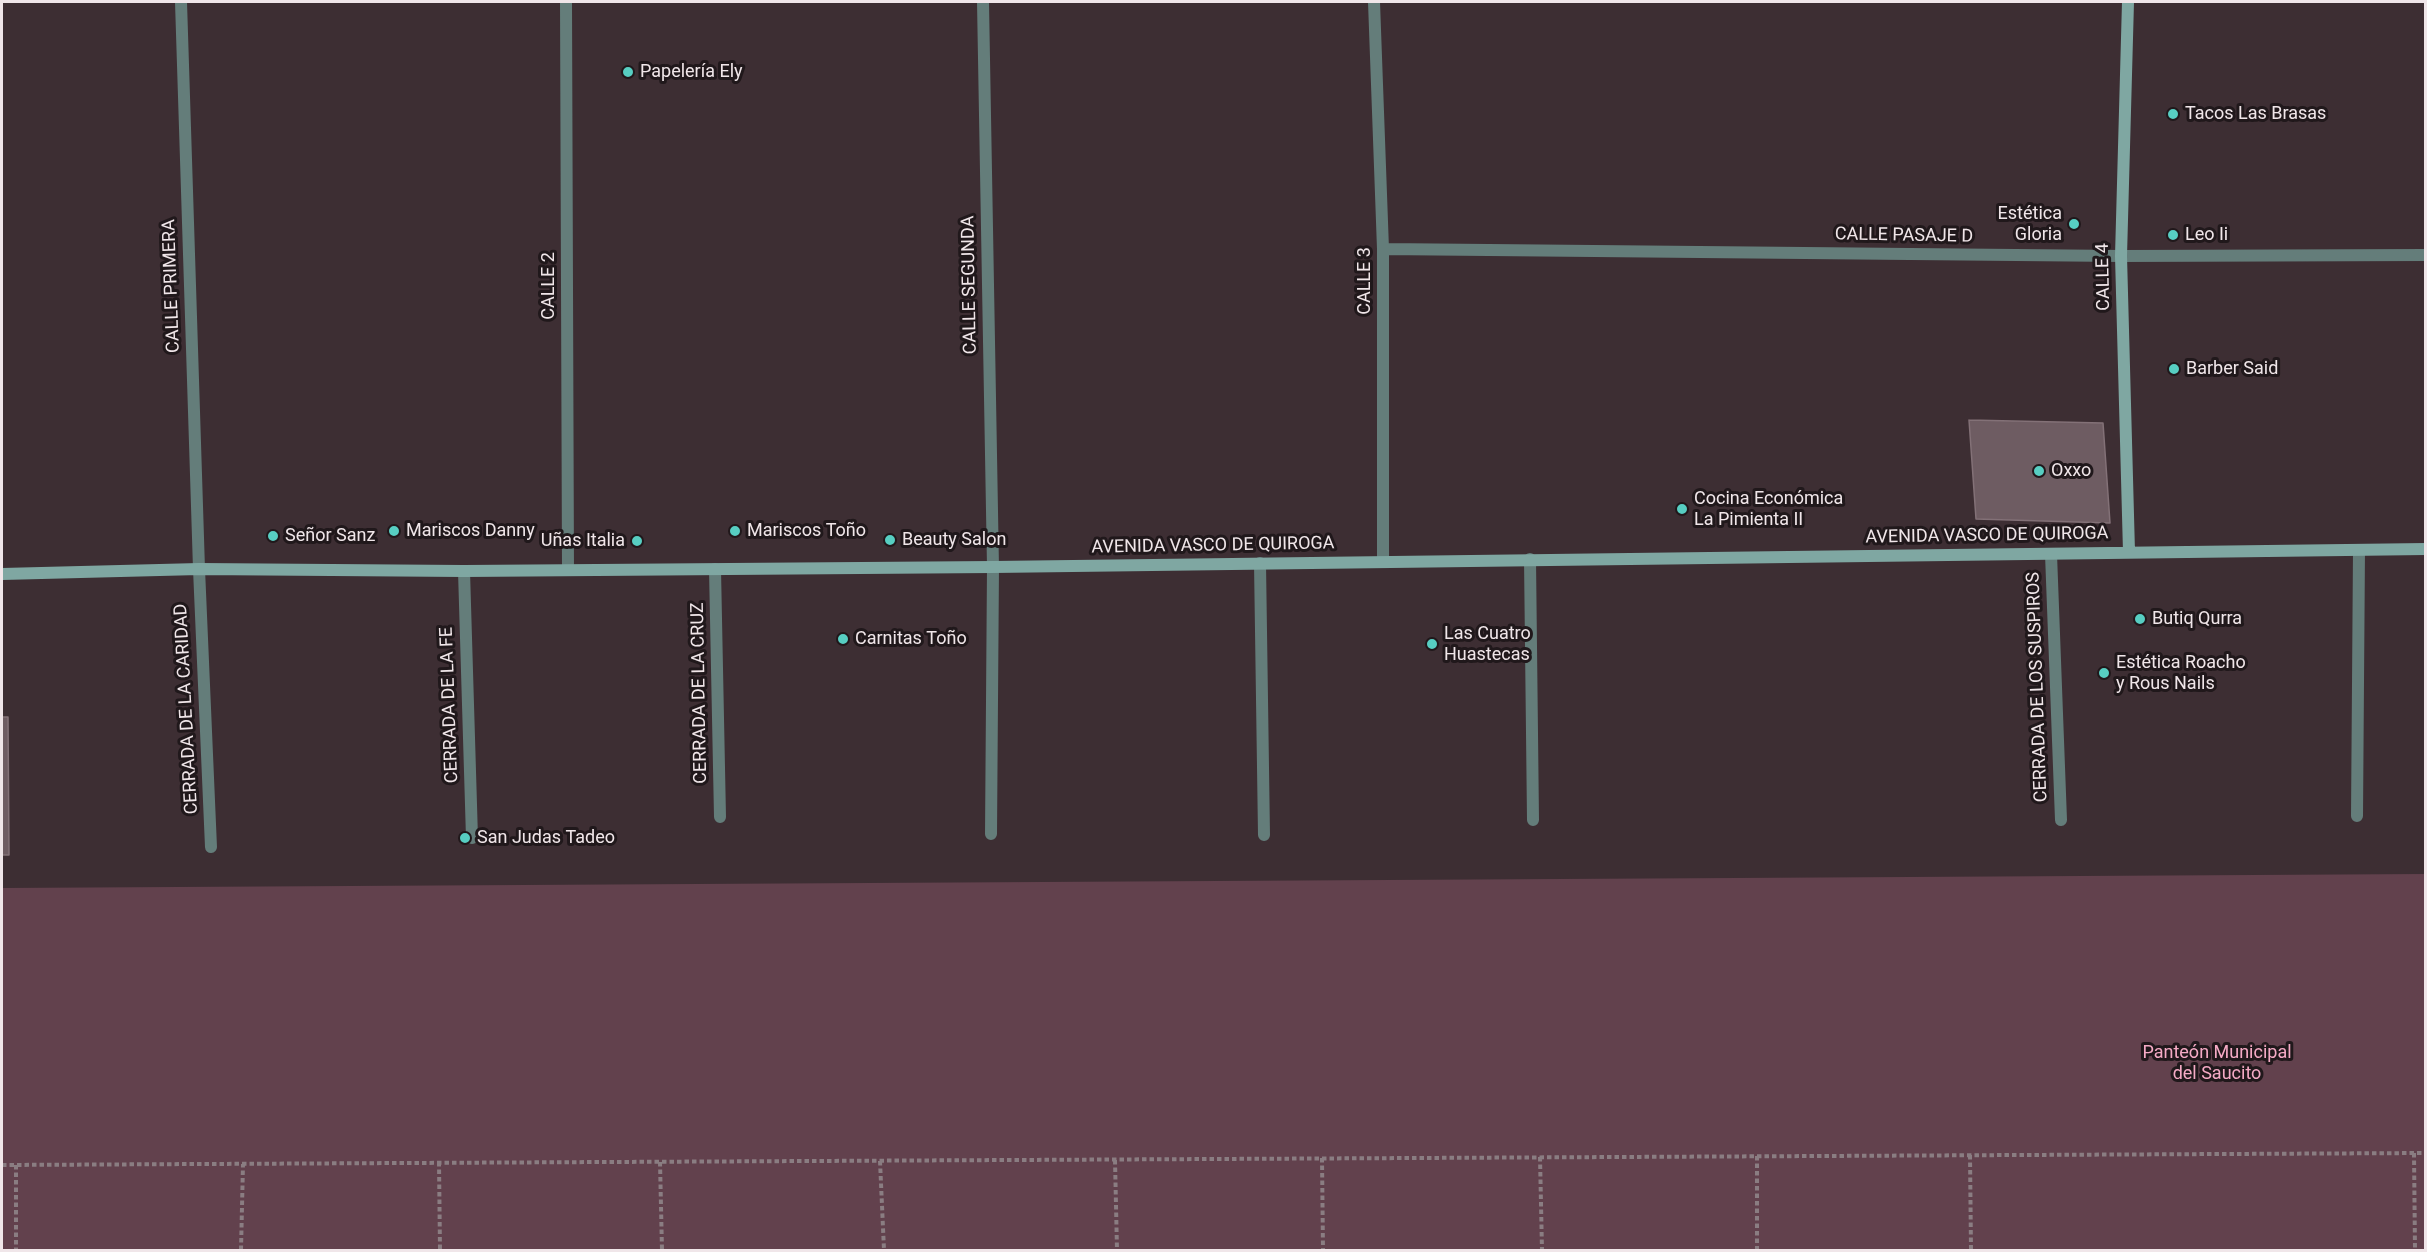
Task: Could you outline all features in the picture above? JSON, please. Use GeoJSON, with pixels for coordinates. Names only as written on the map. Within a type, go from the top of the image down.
{"type":"FeatureCollection","features":[{"type":"Feature","properties":{"kind":"main road","name":"CALLE 4"},"geometry":{"type":"LineString","coordinates":[[2128,2],[2121,256],[2129,552]]}},
{"type":"Feature","properties":{"kind":"main road","name":"AVENIDA VASCO DE QUIROGA"},"geometry":{"type":"LineString","coordinates":[[2,574],[199,569],[464,572],[993,567],[2426,549]]}},
{"type":"Feature","properties":{"kind":"street","name":"CALLE PRIMERA"},"geometry":{"type":"LineString","coordinates":[[181,2],[199,569]]}},
{"type":"Feature","properties":{"kind":"street","name":"CALLE 2"},"geometry":{"type":"LineString","coordinates":[[566,2],[568,570]]}},
{"type":"Feature","properties":{"kind":"street","name":"CALLE SEGUNDA"},"geometry":{"type":"LineString","coordinates":[[983,2],[993,567],[992,834]]}},
{"type":"Feature","properties":{"kind":"street","name":"CALLE 3"},"geometry":{"type":"LineString","coordinates":[[1374,2],[1383,249],[1383,561]]}},
{"type":"Feature","properties":{"kind":"street","name":"CALLE PASAJE D"},"geometry":{"type":"LineString","coordinates":[[1383,249],[2121,256],[2426,255]]}},
{"type":"Feature","properties":{"kind":"street"},"geometry":{"type":"LineString","coordinates":[[2357,816],[2359,550]]}},
{"type":"Feature","properties":{"kind":"street","name":"CERRADA DE LOS SUSPIROS"},"geometry":{"type":"LineString","coordinates":[[2051,554],[2061,819]]}},
{"type":"Feature","properties":{"kind":"street"},"geometry":{"type":"LineString","coordinates":[[1530,559],[1533,819]]}},
{"type":"Feature","properties":{"kind":"street"},"geometry":{"type":"LineString","coordinates":[[1260,564],[1264,835]]}},
{"type":"Feature","properties":{"kind":"street","name":"CERRADA DE LA CARIDAD"},"geometry":{"type":"LineString","coordinates":[[199,569],[211,847]]}},
{"type":"Feature","properties":{"kind":"street","name":"CERRADA DE LA CRUZ"},"geometry":{"type":"LineString","coordinates":[[716,569],[720,818]]}},
{"type":"Feature","properties":{"kind":"street","name":"CERRADA DE LA FE"},"geometry":{"type":"LineString","coordinates":[[464,572],[472,838]]}},
{"type":"Feature","properties":{"kind":"path"},"geometry":{"type":"LineString","coordinates":[[2414,1153],[2415,1251]]}},
{"type":"Feature","properties":{"kind":"path"},"geometry":{"type":"LineString","coordinates":[[2,1165],[2426,1153]]}},
{"type":"Feature","properties":{"kind":"path"},"geometry":{"type":"LineString","coordinates":[[1970,1155],[1971,1251]]}},
{"type":"Feature","properties":{"kind":"path"},"geometry":{"type":"LineString","coordinates":[[1757,1156],[1757,1251]]}},
{"type":"Feature","properties":{"kind":"path"},"geometry":{"type":"LineString","coordinates":[[1540,1157],[1542,1251]]}},
{"type":"Feature","properties":{"kind":"path"},"geometry":{"type":"LineString","coordinates":[[1322,1158],[1323,1251]]}},
{"type":"Feature","properties":{"kind":"path"},"geometry":{"type":"LineString","coordinates":[[1115,1160],[1117,1251]]}},
{"type":"Feature","properties":{"kind":"path"},"geometry":{"type":"LineString","coordinates":[[880,1161],[884,1251]]}},
{"type":"Feature","properties":{"kind":"path"},"geometry":{"type":"LineString","coordinates":[[439,1162],[440,1251]]}},
{"type":"Feature","properties":{"kind":"path"},"geometry":{"type":"LineString","coordinates":[[660,1162],[662,1251]]}},
{"type":"Feature","properties":{"kind":"path"},"geometry":{"type":"LineString","coordinates":[[241,1251],[243,1164]]}},
{"type":"Feature","properties":{"kind":"path"},"geometry":{"type":"LineString","coordinates":[[16,1165],[16,1251]]}},
{"type":"Feature","properties":{"kind":"green space","name":"Panteón Municipal del Saucito"},"geometry":{"type":"Polygon","coordinates":[[[2425,874],[2425,1250],[2,1250],[2,888],[2425,874]]]}},
{"type":"Feature","properties":{"kind":"building","name":"Oxxo"},"geometry":{"type":"Polygon","coordinates":[[[1969,420],[2103,423],[2110,523],[1976,519],[1969,420]]]}},
{"type":"Feature","properties":{"kind":"building"},"geometry":{"type":"Polygon","coordinates":[[[2,717],[8,717],[9,855],[2,855],[2,717]]]}},
{"type":"Feature","properties":{"kind":"place","name":"Papelería Ely"},"geometry":{"type":"Point","coordinates":[628,72]}},
{"type":"Feature","properties":{"kind":"place","name":"Tacos Las Brasas"},"geometry":{"type":"Point","coordinates":[2173,114]}},
{"type":"Feature","properties":{"kind":"place","name":"Estética Gloria"},"geometry":{"type":"Point","coordinates":[2074,224]}},
{"type":"Feature","properties":{"kind":"place","name":"Leo Ii"},"geometry":{"type":"Point","coordinates":[2173,235]}},
{"type":"Feature","properties":{"kind":"place","name":"Barber Said"},"geometry":{"type":"Point","coordinates":[2174,369]}},
{"type":"Feature","properties":{"kind":"place","name":"Oxxo"},"geometry":{"type":"Point","coordinates":[2039,471]}},
{"type":"Feature","properties":{"kind":"place","name":"Cocina Económica La Pimienta II"},"geometry":{"type":"Point","coordinates":[1682,509]}},
{"type":"Feature","properties":{"kind":"place","name":"Mariscos Danny"},"geometry":{"type":"Point","coordinates":[394,531]}},
{"type":"Feature","properties":{"kind":"place","name":"Mariscos Toño"},"geometry":{"type":"Point","coordinates":[735,531]}},
{"type":"Feature","properties":{"kind":"place","name":"Señor Sanz"},"geometry":{"type":"Point","coordinates":[273,536]}},
{"type":"Feature","properties":{"kind":"place","name":"Beauty Salon"},"geometry":{"type":"Point","coordinates":[890,540]}},
{"type":"Feature","properties":{"kind":"place","name":"Uñas Italia"},"geometry":{"type":"Point","coordinates":[637,541]}},
{"type":"Feature","properties":{"kind":"place","name":"Butiq Qurra"},"geometry":{"type":"Point","coordinates":[2140,619]}},
{"type":"Feature","properties":{"kind":"place","name":"Carnitas Toño"},"geometry":{"type":"Point","coordinates":[843,639]}},
{"type":"Feature","properties":{"kind":"place","name":"Las Cuatro Huastecas"},"geometry":{"type":"Point","coordinates":[1432,644]}},
{"type":"Feature","properties":{"kind":"place","name":"Estética Roacho y Rous Nails"},"geometry":{"type":"Point","coordinates":[2104,673]}},
{"type":"Feature","properties":{"kind":"place","name":"San Judas Tadeo"},"geometry":{"type":"Point","coordinates":[465,838]}}]}
